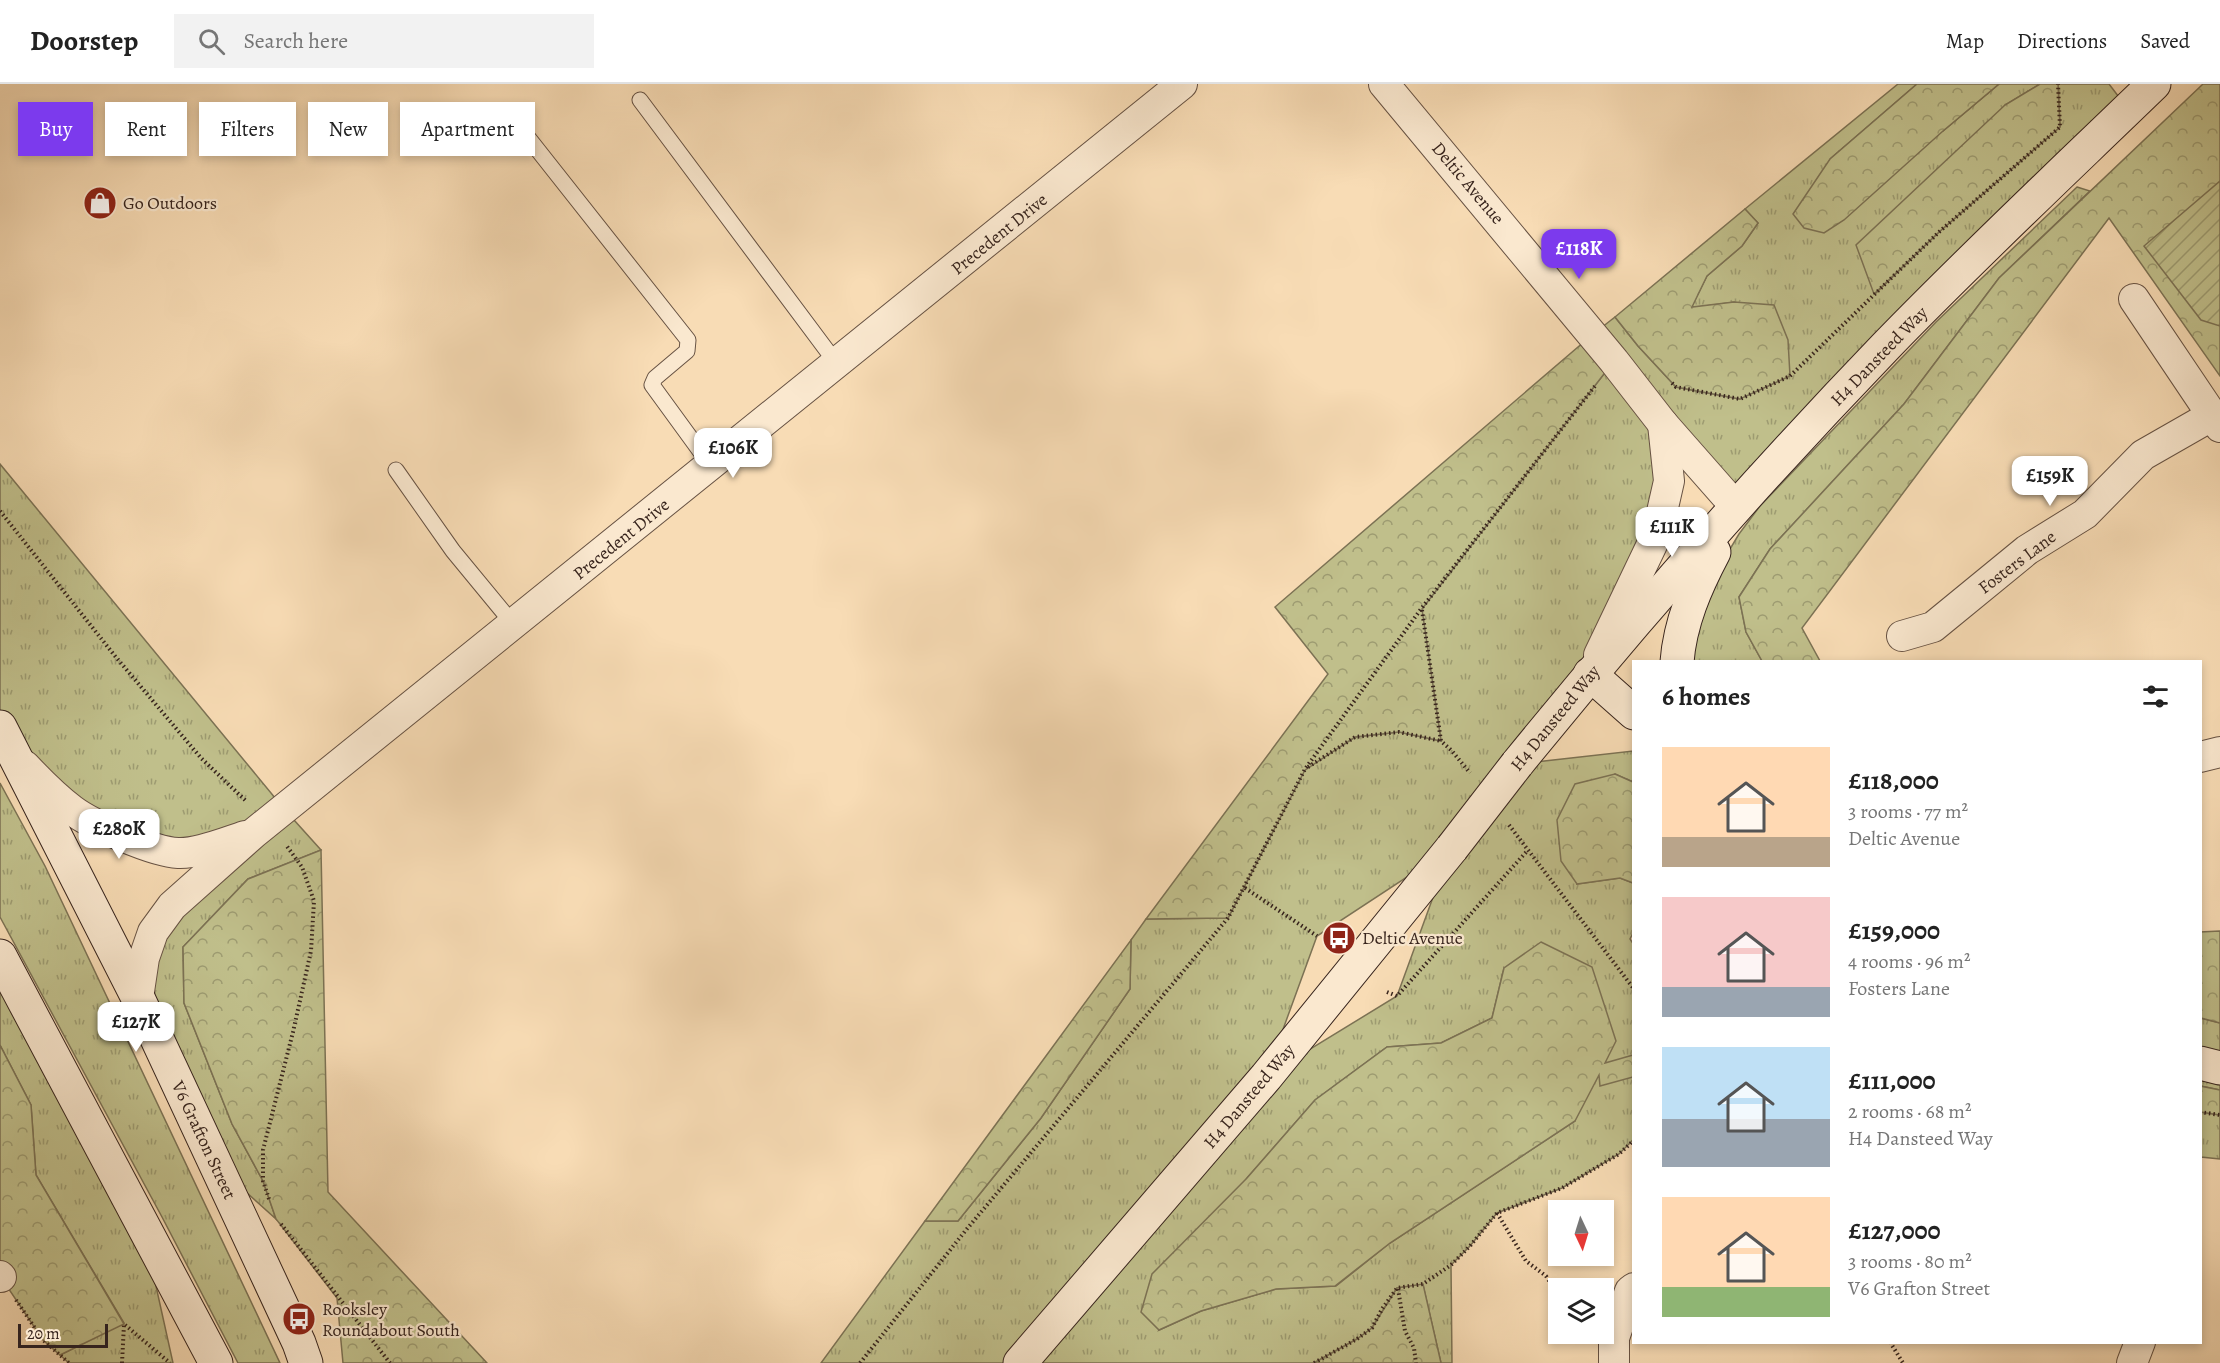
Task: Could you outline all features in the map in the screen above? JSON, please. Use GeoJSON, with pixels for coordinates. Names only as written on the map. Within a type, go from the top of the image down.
{"type":"FeatureCollection","features":[{"type":"Feature","properties":{"kind":"street","name":"Precedent Drive"},"geometry":{"type":"LineString","coordinates":[[138,998],[144,958],[153,932],[172,906],[262,828],[1182,84]]}},
{"type":"Feature","properties":{"kind":"street","name":"Deltic Avenue"},"geometry":{"type":"LineString","coordinates":[[1384,84],[1607,352],[1663,424],[1736,507]]}},
{"type":"Feature","properties":{"kind":"street","name":"H4 Dansteed Way"},"geometry":{"type":"LineString","coordinates":[[1020,1363],[1266,1077],[1590,674],[1736,507],[1887,345],[2154,84]]}},
{"type":"Feature","properties":{"kind":"street","name":"Fosters Lane"},"geometry":{"type":"LineString","coordinates":[[1902,636],[1934,627],[2027,550],[2085,514],[2143,455],[2216,421],[2134,299]]}},
{"type":"Feature","properties":{"kind":"street"},"geometry":{"type":"LineString","coordinates":[[1632,711],[1590,674],[1657,534],[1669,481],[1663,424]]}},
{"type":"Feature","properties":{"kind":"street"},"geometry":{"type":"LineString","coordinates":[[1677,660],[1678,648],[1693,591],[1736,507]]}},
{"type":"Feature","properties":{"kind":"street","name":"V6 Grafton Street"},"geometry":{"type":"LineString","coordinates":[[0,727],[138,998],[299,1343],[306,1363]]}},
{"type":"Feature","properties":{"kind":"street"},"geometry":{"type":"LineString","coordinates":[[2202,756],[2220,752]]}},
{"type":"Feature","properties":{"kind":"street","name":"Precedent Drive"},"geometry":{"type":"LineString","coordinates":[[17,758],[57,799],[75,812],[137,843],[179,853],[208,848],[262,828]]}},
{"type":"Feature","properties":{"kind":"street"},"geometry":{"type":"LineString","coordinates":[[0,956],[216,1363]]}},
{"type":"Feature","properties":{"kind":"street"},"geometry":{"type":"LineString","coordinates":[[2202,1064],[2220,1068]]}},
{"type":"Feature","properties":{"kind":"street"},"geometry":{"type":"LineString","coordinates":[[1614,1363],[1614,1338],[1632,1290]]}},
{"type":"Feature","properties":{"kind":"street"},"geometry":{"type":"LineString","coordinates":[[2132,1363],[2139,1344]]}},
{"type":"Feature","properties":{"kind":"lane"},"geometry":{"type":"LineString","coordinates":[[640,100],[837,364]]}},
{"type":"Feature","properties":{"kind":"lane"},"geometry":{"type":"LineString","coordinates":[[535,146],[688,340],[687,351],[655,378],[652,385],[711,466]]}},
{"type":"Feature","properties":{"kind":"lane"},"geometry":{"type":"LineString","coordinates":[[396,470],[453,551],[514,625]]}},
{"type":"Feature","properties":{"kind":"path"},"geometry":{"type":"LineString","coordinates":[[0,511],[115,656],[201,758],[262,828],[302,867],[314,901],[311,951],[263,1150],[263,1181],[270,1200]]}},
{"type":"Feature","properties":{"kind":"path"},"geometry":{"type":"LineString","coordinates":[[860,1363],[966,1230],[1228,918],[1305,770],[1355,737],[1399,732],[1441,741]]}},
{"type":"Feature","properties":{"kind":"path"},"geometry":{"type":"LineString","coordinates":[[1387,992],[1397,996],[1528,850]]}},
{"type":"Feature","properties":{"kind":"path"},"geometry":{"type":"LineString","coordinates":[[1245,888],[1317,936]]}},
{"type":"Feature","properties":{"kind":"path"},"geometry":{"type":"LineString","coordinates":[[2202,1112],[2220,1115]]}},
{"type":"Feature","properties":{"kind":"path"},"geometry":{"type":"LineString","coordinates":[[1314,1363],[1372,1328],[1397,1288],[1423,1284],[1451,1265],[1497,1213],[1562,1188],[1618,1154],[1632,1142]]}},
{"type":"Feature","properties":{"kind":"path"},"geometry":{"type":"LineString","coordinates":[[1497,1213],[1526,1261],[1548,1279]]}},
{"type":"Feature","properties":{"kind":"path"},"geometry":{"type":"LineString","coordinates":[[276,1219],[390,1363]]}},
{"type":"Feature","properties":{"kind":"path"},"geometry":{"type":"LineString","coordinates":[[0,1276],[42,1340],[69,1363]]}},
{"type":"Feature","properties":{"kind":"path"},"geometry":{"type":"LineString","coordinates":[[1397,1288],[1405,1331],[1414,1348],[1416,1363]]}},
{"type":"Feature","properties":{"kind":"path"},"geometry":{"type":"LineString","coordinates":[[122,1363],[124,1324],[170,1363]]}},
{"type":"Feature","properties":{"kind":"path"},"geometry":{"type":"LineString","coordinates":[[1891,1344],[1903,1363]]}},
{"type":"Feature","properties":{"kind":"green space"},"geometry":{"type":"Polygon","coordinates":[[[1898,84],[1917,84],[1830,159],[1943,131],[1999,84],[2040,84],[2005,105],[1875,294],[1939,232],[2060,127],[2058,84],[2109,84],[2128,109],[1736,507],[1664,425],[1669,481],[1590,674],[1518,764],[1632,751],[1632,782],[1615,774],[1577,884],[1620,878],[1632,883],[1632,935],[1630,939],[1632,942],[1632,1141],[1619,1154],[1562,1188],[1497,1213],[1451,1265],[1452,1363],[1441,1363],[1423,1285],[1397,1288],[1372,1328],[1314,1363],[821,1363],[925,1221],[958,1221],[1041,1118],[1130,989],[1131,940],[1146,919],[1228,918],[1305,769],[1355,737],[1399,732],[1441,741],[1421,609],[1614,361],[1592,335],[1615,317],[1676,387],[1740,399],[1734,302],[1691,308],[1707,276],[1742,246],[1758,223],[1745,209],[1898,84]],[[1451,848],[1317,936],[1266,1076],[1397,996],[1451,848]],[[1504,968],[1492,1018],[1441,1043],[1387,1047],[1315,1100],[1247,1178],[1159,1330],[1201,1311],[1276,1289],[1336,1286],[1390,1243],[1575,1121],[1504,968]]]}},
{"type":"Feature","properties":{"kind":"green space"},"geometry":{"type":"Polygon","coordinates":[[[1917,84],[1999,84],[1844,220],[1824,233],[1804,228],[1793,214],[1830,159],[1917,84]]]}},
{"type":"Feature","properties":{"kind":"green space"},"geometry":{"type":"Polygon","coordinates":[[[2040,84],[2058,84],[2060,127],[1939,232],[1874,294],[1856,245],[2005,105],[2040,84]]]}},
{"type":"Feature","properties":{"kind":"green space"},"geometry":{"type":"Polygon","coordinates":[[[2203,84],[2220,84],[2220,376],[2109,218],[1802,628],[1819,660],[1761,660],[1746,632],[1739,597],[1770,549],[1904,404],[1999,278],[2203,84]]]}},
{"type":"Feature","properties":{"kind":"green space"},"geometry":{"type":"Polygon","coordinates":[[[2220,181],[2220,326],[2201,320],[2144,246],[2220,181]]]}},
{"type":"Feature","properties":{"kind":"green space"},"geometry":{"type":"Polygon","coordinates":[[[2077,187],[2090,191],[1999,278],[1904,404],[1770,549],[1739,597],[1746,632],[1761,660],[1684,660],[1715,574],[1739,534],[1760,506],[1936,322],[2077,187]]]}},
{"type":"Feature","properties":{"kind":"green space"},"geometry":{"type":"Polygon","coordinates":[[[1745,209],[1758,223],[1742,246],[1707,276],[1692,307],[1734,302],[1774,305],[1788,340],[1790,376],[1740,399],[1676,387],[1615,317],[1745,209]]]}},
{"type":"Feature","properties":{"kind":"green space"},"geometry":{"type":"Polygon","coordinates":[[[1592,335],[1614,361],[1422,609],[1441,741],[1399,732],[1355,737],[1305,770],[1228,918],[1146,919],[1328,674],[1275,607],[1592,335]]]}},
{"type":"Feature","properties":{"kind":"green space"},"geometry":{"type":"Polygon","coordinates":[[[0,464],[285,810],[321,850],[248,879],[183,947],[184,1003],[232,1124],[263,1181],[276,1219],[216,1165],[138,998],[209,848],[75,812],[0,727],[0,464]]]}},
{"type":"Feature","properties":{"kind":"green space"},"geometry":{"type":"Polygon","coordinates":[[[1615,774],[1632,782],[1632,883],[1620,878],[1577,884],[1561,861],[1557,820],[1575,784],[1615,774]]]}},
{"type":"Feature","properties":{"kind":"green space"},"geometry":{"type":"Polygon","coordinates":[[[0,783],[45,866],[280,1363],[238,1363],[0,917],[0,783]]]}},
{"type":"Feature","properties":{"kind":"green space"},"geometry":{"type":"Polygon","coordinates":[[[321,850],[328,1192],[487,1363],[343,1363],[337,1298],[276,1219],[263,1181],[232,1124],[184,1003],[183,947],[248,879],[321,850]]]}},
{"type":"Feature","properties":{"kind":"green space"},"geometry":{"type":"Polygon","coordinates":[[[2220,931],[2220,1023],[2202,1018],[2202,932],[2220,931]]]}},
{"type":"Feature","properties":{"kind":"green space"},"geometry":{"type":"Polygon","coordinates":[[[1131,940],[1130,989],[1041,1118],[958,1221],[925,1221],[1131,940]]]}},
{"type":"Feature","properties":{"kind":"green space"},"geometry":{"type":"Polygon","coordinates":[[[1541,942],[1592,967],[1616,1041],[1605,1063],[1632,1055],[1632,1077],[1600,1086],[1599,1075],[1575,1121],[1390,1243],[1335,1286],[1276,1289],[1201,1311],[1159,1330],[1141,1312],[1152,1274],[1247,1178],[1315,1100],[1387,1047],[1441,1043],[1492,1018],[1504,968],[1541,942]]]}},
{"type":"Feature","properties":{"kind":"green space"},"geometry":{"type":"Polygon","coordinates":[[[0,956],[142,1223],[173,1363],[69,1363],[60,1355],[124,1323],[36,1175],[31,1105],[0,1045],[0,956]]]}},
{"type":"Feature","properties":{"kind":"green space"},"geometry":{"type":"Polygon","coordinates":[[[2202,1018],[2220,1023],[2220,1090],[2202,1086],[2202,1018]]]}},
{"type":"Feature","properties":{"kind":"green space"},"geometry":{"type":"Polygon","coordinates":[[[0,1045],[31,1105],[36,1175],[124,1324],[60,1355],[43,1340],[0,1276],[0,1045]]]}},
{"type":"Feature","properties":{"kind":"green space"},"geometry":{"type":"Polygon","coordinates":[[[2202,1086],[2220,1090],[2220,1115],[2202,1112],[2202,1086]]]}},
{"type":"Feature","properties":{"kind":"green space"},"geometry":{"type":"Polygon","coordinates":[[[2202,1112],[2220,1115],[2220,1159],[2202,1157],[2202,1112]]]}},
{"type":"Feature","properties":{"kind":"green space"},"geometry":{"type":"Polygon","coordinates":[[[1423,1284],[1441,1363],[1314,1363],[1372,1328],[1397,1288],[1423,1284]]]}},
{"type":"Feature","properties":{"kind":"place","name":"Go Outdoors"},"geometry":{"type":"Point","coordinates":[100,203]}},
{"type":"Feature","properties":{"kind":"place","name":"Deltic Avenue"},"geometry":{"type":"Point","coordinates":[1339,938]}},
{"type":"Feature","properties":{"kind":"place","name":"Rooksley Roundabout South"},"geometry":{"type":"Point","coordinates":[299,1319]}}]}
